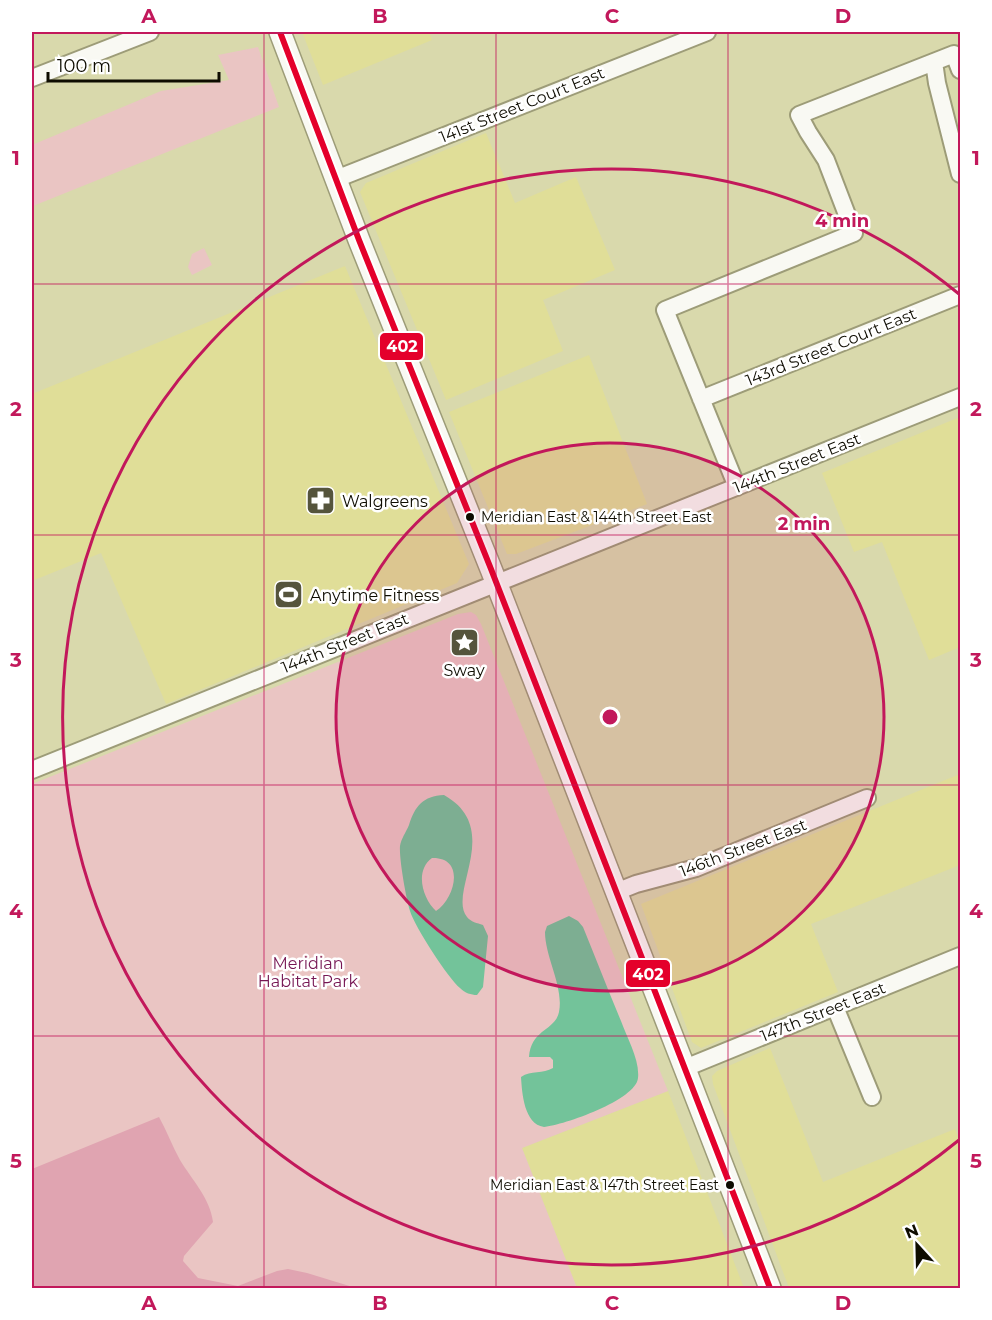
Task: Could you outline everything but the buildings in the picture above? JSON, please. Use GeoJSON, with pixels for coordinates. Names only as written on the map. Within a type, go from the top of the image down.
{"type":"FeatureCollection","features":[{"type":"Feature","properties":{"kind":"main road"},"geometry":{"type":"LineString","coordinates":[[280,32],[771,1288]]}},
{"type":"Feature","properties":{"kind":"street"},"geometry":{"type":"LineString","coordinates":[[32,78],[150,32]]}},
{"type":"Feature","properties":{"kind":"street","name":"141st Street Court East"},"geometry":{"type":"LineString","coordinates":[[336,179],[708,32]]}},
{"type":"Feature","properties":{"kind":"street"},"geometry":{"type":"LineString","coordinates":[[737,487],[665,310],[854,233],[826,160],[807,132],[799,115],[954,54],[960,70]]}},
{"type":"Feature","properties":{"kind":"street"},"geometry":{"type":"LineString","coordinates":[[934,62],[960,174]]}},
{"type":"Feature","properties":{"kind":"street","name":"143rd Street Court East"},"geometry":{"type":"LineString","coordinates":[[701,399],[960,295]]}},
{"type":"Feature","properties":{"kind":"street","name":"144th Street East"},"geometry":{"type":"LineString","coordinates":[[32,770],[960,397]]}},
{"type":"Feature","properties":{"kind":"street","name":"146th Street East"},"geometry":{"type":"LineString","coordinates":[[616,891],[696,868],[867,798]]}},
{"type":"Feature","properties":{"kind":"street","name":"147th Street East"},"geometry":{"type":"LineString","coordinates":[[685,1068],[960,956]]}},
{"type":"Feature","properties":{"kind":"street"},"geometry":{"type":"LineString","coordinates":[[835,1007],[872,1097]]}},
{"type":"Feature","properties":{"kind":"shaded area"},"geometry":{"type":"Polygon","coordinates":[[[302,32],[429,32],[432,40],[323,85],[302,32]]]}},
{"type":"Feature","properties":{"kind":"shaded area"},"geometry":{"type":"Polygon","coordinates":[[[486,133],[515,203],[576,177],[615,270],[543,300],[563,351],[446,400],[360,192],[366,183],[486,133]]]}},
{"type":"Feature","properties":{"kind":"shaded area"},"geometry":{"type":"Polygon","coordinates":[[[345,266],[469,564],[457,583],[166,704],[101,553],[32,581],[32,394],[345,266]]]}},
{"type":"Feature","properties":{"kind":"shaded area"},"geometry":{"type":"Polygon","coordinates":[[[589,355],[647,504],[516,554],[507,554],[449,412],[589,355]]]}},
{"type":"Feature","properties":{"kind":"shaded area"},"geometry":{"type":"Polygon","coordinates":[[[960,417],[960,647],[929,660],[882,542],[854,552],[822,473],[960,417]]]}},
{"type":"Feature","properties":{"kind":"shaded area"},"geometry":{"type":"Polygon","coordinates":[[[960,774],[960,865],[811,924],[838,992],[701,1048],[692,1042],[641,904],[960,774]]]}},
{"type":"Feature","properties":{"kind":"shaded area"},"geometry":{"type":"Polygon","coordinates":[[[444,795],[461,809],[470,825],[472,842],[463,892],[463,906],[467,917],[483,925],[488,936],[483,987],[477,995],[462,990],[425,940],[410,911],[403,879],[401,843],[417,807],[425,800],[444,795]],[[432,858],[426,864],[422,877],[424,892],[436,911],[448,898],[454,880],[450,864],[443,859],[432,858]]]}},
{"type":"Feature","properties":{"kind":"shaded area"},"geometry":{"type":"Polygon","coordinates":[[[569,916],[583,927],[632,1049],[637,1064],[638,1078],[625,1095],[613,1103],[567,1122],[544,1127],[537,1125],[528,1114],[523,1099],[521,1077],[553,1068],[553,1060],[550,1057],[529,1057],[538,1035],[553,1023],[559,1012],[559,992],[545,932],[547,926],[569,916]]]}},
{"type":"Feature","properties":{"kind":"shaded area"},"geometry":{"type":"Polygon","coordinates":[[[770,1048],[823,1182],[955,1129],[960,1143],[960,1288],[789,1288],[712,1076],[717,1071],[770,1048]]]}},
{"type":"Feature","properties":{"kind":"shaded area"},"geometry":{"type":"Polygon","coordinates":[[[668,1091],[744,1288],[577,1288],[522,1148],[668,1091]]]}},
{"type":"Feature","properties":{"kind":"shaded area"},"geometry":{"type":"Polygon","coordinates":[[[159,1117],[177,1155],[204,1197],[211,1213],[213,1222],[184,1256],[183,1261],[198,1278],[238,1286],[288,1269],[356,1288],[32,1288],[32,1169],[159,1117]]]}},
{"type":"Feature","properties":{"kind":"green space"},"geometry":{"type":"Polygon","coordinates":[[[258,47],[279,107],[33,206],[32,145],[161,91],[229,80],[218,55],[258,47]]]}},
{"type":"Feature","properties":{"kind":"green space"},"geometry":{"type":"Polygon","coordinates":[[[204,248],[212,265],[192,275],[188,267],[192,254],[204,248]]]}},
{"type":"Feature","properties":{"kind":"green space","name":"Meridian Habitat Park"},"geometry":{"type":"Polygon","coordinates":[[[471,612],[476,615],[481,624],[668,1091],[522,1148],[577,1288],[32,1288],[32,784],[458,614],[471,612]]]}},
{"type":"Feature","properties":{"kind":"transit line","name":"402"},"geometry":{"type":"LineString","coordinates":[[280,32],[359,240],[491,569],[770,1288]]}},
{"type":"Feature","properties":{"kind":"place","name":"Walgreens"},"geometry":{"type":"Point","coordinates":[321,501]}},
{"type":"Feature","properties":{"kind":"place","name":"Meridian East & 144th Street East"},"geometry":{"type":"Point","coordinates":[470,517]}},
{"type":"Feature","properties":{"kind":"place","name":"Anytime Fitness"},"geometry":{"type":"Point","coordinates":[289,595]}},
{"type":"Feature","properties":{"kind":"place","name":"Sway"},"geometry":{"type":"Point","coordinates":[464,642]}},
{"type":"Feature","properties":{"kind":"place","name":"Meridian East & 147th Street East"},"geometry":{"type":"Point","coordinates":[730,1185]}}]}
